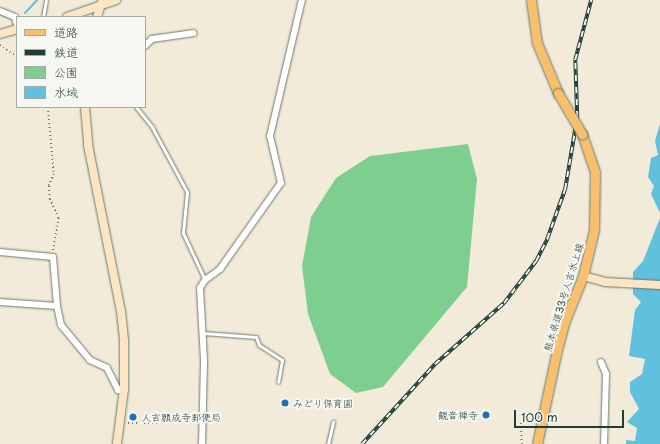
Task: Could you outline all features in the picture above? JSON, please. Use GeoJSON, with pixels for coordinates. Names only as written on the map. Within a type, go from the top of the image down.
{"type":"FeatureCollection","features":[{"type":"Feature","properties":{"kind":"main road","name":"熊本県道33号人吉水上線"},"geometry":{"type":"LineString","coordinates":[[531,0],[537,43],[558,93],[582,134],[591,154],[596,191],[594,230],[583,276],[558,343],[537,444]]}},
{"type":"Feature","properties":{"kind":"street"},"geometry":{"type":"LineString","coordinates":[[70,16],[102,3],[116,0]]}},
{"type":"Feature","properties":{"kind":"street"},"geometry":{"type":"LineString","coordinates":[[202,444],[203,332],[200,288],[205,280],[220,269],[281,183],[270,136],[302,0]]}},
{"type":"Feature","properties":{"kind":"street"},"geometry":{"type":"LineString","coordinates":[[97,16],[102,3]]}},
{"type":"Feature","properties":{"kind":"street"},"geometry":{"type":"LineString","coordinates":[[0,11],[15,17],[16,21]]}},
{"type":"Feature","properties":{"kind":"street"},"geometry":{"type":"LineString","coordinates":[[0,34],[16,29]]}},
{"type":"Feature","properties":{"kind":"street"},"geometry":{"type":"LineString","coordinates":[[146,45],[152,39],[194,33]]}},
{"type":"Feature","properties":{"kind":"street"},"geometry":{"type":"LineString","coordinates":[[85,108],[88,145],[121,311],[124,389],[117,444]]}},
{"type":"Feature","properties":{"kind":"street"},"geometry":{"type":"LineString","coordinates":[[0,252],[53,257],[57,306],[61,325],[90,360],[107,368],[118,390],[124,389]]}},
{"type":"Feature","properties":{"kind":"street"},"geometry":{"type":"LineString","coordinates":[[583,276],[604,282],[660,285]]}},
{"type":"Feature","properties":{"kind":"street"},"geometry":{"type":"LineString","coordinates":[[0,302],[57,306]]}},
{"type":"Feature","properties":{"kind":"street"},"geometry":{"type":"LineString","coordinates":[[601,362],[606,374],[604,444]]}},
{"type":"Feature","properties":{"kind":"lane"},"geometry":{"type":"LineString","coordinates":[[43,16],[46,0]]}},
{"type":"Feature","properties":{"kind":"lane"},"geometry":{"type":"LineString","coordinates":[[137,108],[152,127],[187,192],[183,232],[205,280]]}},
{"type":"Feature","properties":{"kind":"lane"},"geometry":{"type":"LineString","coordinates":[[203,332],[256,337],[259,345],[282,360],[278,382]]}},
{"type":"Feature","properties":{"kind":"lane"},"geometry":{"type":"LineString","coordinates":[[328,444],[333,422]]}},
{"type":"Feature","properties":{"kind":"path"},"geometry":{"type":"LineString","coordinates":[[0,44],[16,56]]}},
{"type":"Feature","properties":{"kind":"path"},"geometry":{"type":"LineString","coordinates":[[48,108],[54,174],[49,186],[50,199],[59,218],[53,257]]}},
{"type":"Feature","properties":{"kind":"path"},"geometry":{"type":"LineString","coordinates":[[120,422],[156,423],[202,413]]}},
{"type":"Feature","properties":{"kind":"path"},"geometry":{"type":"LineString","coordinates":[[521,423],[522,444]]}},
{"type":"Feature","properties":{"kind":"green space"},"geometry":{"type":"Polygon","coordinates":[[[468,144],[477,179],[467,287],[383,387],[356,393],[330,374],[308,314],[302,266],[311,217],[336,178],[370,156],[468,144]]]}},
{"type":"Feature","properties":{"kind":"water"},"geometry":{"type":"Polygon","coordinates":[[[660,124],[660,213],[651,194],[654,186],[648,177],[651,158],[658,155],[655,141],[660,124]]]}},
{"type":"Feature","properties":{"kind":"water"},"geometry":{"type":"Polygon","coordinates":[[[660,218],[660,444],[626,444],[626,440],[635,441],[637,428],[627,422],[639,409],[630,392],[630,382],[642,374],[645,359],[629,356],[635,310],[641,302],[633,294],[633,272],[643,261],[660,218]]]}},
{"type":"Feature","properties":{"kind":"waterway"},"geometry":{"type":"LineString","coordinates":[[25,13],[37,0]]}},
{"type":"Feature","properties":{"kind":"waterway"},"geometry":{"type":"LineString","coordinates":[[0,14],[7,17]]}},
{"type":"Feature","properties":{"kind":"railway"},"geometry":{"type":"LineString","coordinates":[[362,444],[435,364],[504,303],[536,261],[547,239],[565,189],[577,117],[575,60],[591,0]]}},
{"type":"Feature","properties":{"kind":"place","name":"みどり保育園"},"geometry":{"type":"Point","coordinates":[285,403]}},
{"type":"Feature","properties":{"kind":"place","name":"観音禅寺"},"geometry":{"type":"Point","coordinates":[486,415]}},
{"type":"Feature","properties":{"kind":"place","name":"人吉願成寺郵便局"},"geometry":{"type":"Point","coordinates":[133,417]}}]}
